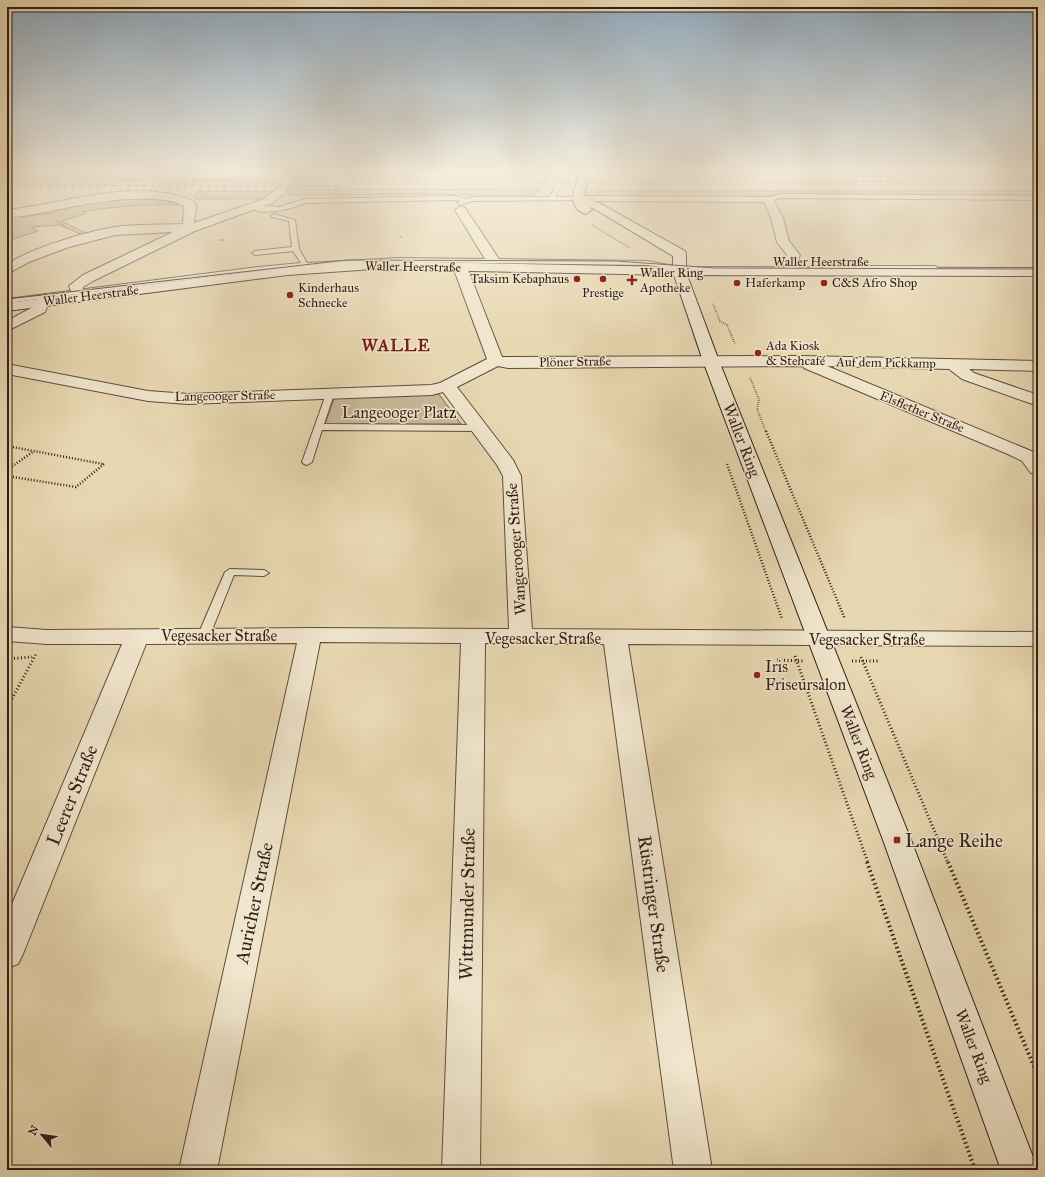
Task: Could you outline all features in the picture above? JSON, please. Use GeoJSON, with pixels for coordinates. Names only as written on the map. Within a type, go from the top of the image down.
{"type":"FeatureCollection","features":[{"type":"Feature","properties":{"kind":"street"},"geometry":{"type":"LineString","coordinates":[[77,290],[76,286],[88,278],[194,227]]}},
{"type":"Feature","properties":{"kind":"street"},"geometry":{"type":"LineString","coordinates":[[475,227],[492,260]]}},
{"type":"Feature","properties":{"kind":"street","name":"Waller Ring"},"geometry":{"type":"LineString","coordinates":[[632,227],[680,254],[678,266],[711,361],[897,840],[1020,1170]]}},
{"type":"Feature","properties":{"kind":"street"},"geometry":{"type":"LineString","coordinates":[[779,227],[783,242],[794,255],[790,263]]}},
{"type":"Feature","properties":{"kind":"street"},"geometry":{"type":"LineString","coordinates":[[7,270],[24,259],[65,244],[114,231],[191,228]]}},
{"type":"Feature","properties":{"kind":"street","name":"Waller Heerstraße"},"geometry":{"type":"LineString","coordinates":[[7,300],[258,268],[304,263],[374,259],[635,260],[678,266],[790,263],[954,263],[1038,267]]}},
{"type":"Feature","properties":{"kind":"street","name":"Waller Heerstraße"},"geometry":{"type":"LineString","coordinates":[[7,307],[325,268],[373,266],[678,266],[1038,272]]}},
{"type":"Feature","properties":{"kind":"street"},"geometry":{"type":"LineString","coordinates":[[446,386],[496,361],[460,267]]}},
{"type":"Feature","properties":{"kind":"street"},"geometry":{"type":"LineString","coordinates":[[7,327],[40,309],[42,302]]}},
{"type":"Feature","properties":{"kind":"street","name":"Plöner Straße"},"geometry":{"type":"LineString","coordinates":[[496,361],[508,363],[711,361]]}},
{"type":"Feature","properties":{"kind":"street","name":"Auf dem Pickkamp"},"geometry":{"type":"LineString","coordinates":[[711,361],[801,361],[1038,366]]}},
{"type":"Feature","properties":{"kind":"street","name":"Elsflether Straße"},"geometry":{"type":"LineString","coordinates":[[801,361],[1030,457],[1038,469]]}},
{"type":"Feature","properties":{"kind":"street"},"geometry":{"type":"LineString","coordinates":[[952,364],[968,376],[1038,401]]}},
{"type":"Feature","properties":{"kind":"street","name":"Langeooger Straße"},"geometry":{"type":"LineString","coordinates":[[7,369],[148,396],[188,399],[432,390],[446,386]]}},
{"type":"Feature","properties":{"kind":"street","name":"Wangerooger Straße"},"geometry":{"type":"LineString","coordinates":[[446,386],[506,464],[512,476],[521,637]]}},
{"type":"Feature","properties":{"kind":"street","name":"Vegesacker Straße"},"geometry":{"type":"LineString","coordinates":[[7,634],[47,636],[310,635],[788,639],[1038,639]]}},
{"type":"Feature","properties":{"kind":"street","name":"Auricher Straße"},"geometry":{"type":"LineString","coordinates":[[198,1170],[310,635]]}},
{"type":"Feature","properties":{"kind":"street","name":"Leerer Straße"},"geometry":{"type":"LineString","coordinates":[[7,954],[137,636]]}},
{"type":"Feature","properties":{"kind":"street","name":"Wittmunder Straße"},"geometry":{"type":"LineString","coordinates":[[461,1170],[473,637]]}},
{"type":"Feature","properties":{"kind":"street","name":"Rüstringer Straße"},"geometry":{"type":"LineString","coordinates":[[615,638],[693,1170]]}},
{"type":"Feature","properties":{"kind":"lane"},"geometry":{"type":"LineString","coordinates":[[293,227],[296,249],[300,260],[304,263]]}},
{"type":"Feature","properties":{"kind":"lane"},"geometry":{"type":"LineString","coordinates":[[252,244],[258,268]]}},
{"type":"Feature","properties":{"kind":"lane"},"geometry":{"type":"LineString","coordinates":[[255,253],[296,249]]}},
{"type":"Feature","properties":{"kind":"lane"},"geometry":{"type":"LineString","coordinates":[[7,300],[258,269],[342,262],[398,260],[629,263],[700,268],[1038,267]]}},
{"type":"Feature","properties":{"kind":"lane","name":"Langeooger Platz"},"geometry":{"type":"LineString","coordinates":[[307,462],[330,394]]}},
{"type":"Feature","properties":{"kind":"lane","name":"Langeooger Platz"},"geometry":{"type":"LineString","coordinates":[[319,427],[478,428]]}},
{"type":"Feature","properties":{"kind":"lane"},"geometry":{"type":"LineString","coordinates":[[204,635],[230,572],[264,573]]}},
{"type":"Feature","properties":{"kind":"path"},"geometry":{"type":"LineString","coordinates":[[219,240],[225,240]]}},
{"type":"Feature","properties":{"kind":"path"},"geometry":{"type":"LineString","coordinates":[[678,266],[709,297],[720,321],[727,325]]}},
{"type":"Feature","properties":{"kind":"path"},"geometry":{"type":"LineString","coordinates":[[759,399],[757,409],[1038,1076]]}},
{"type":"Feature","properties":{"kind":"path"},"geometry":{"type":"LineString","coordinates":[[7,446],[104,464],[76,487],[7,476]]}},
{"type":"Feature","properties":{"kind":"path"},"geometry":{"type":"LineString","coordinates":[[7,470],[35,450]]}},
{"type":"Feature","properties":{"kind":"path"},"geometry":{"type":"LineString","coordinates":[[725,459],[788,639],[797,660],[975,1170]]}},
{"type":"Feature","properties":{"kind":"path"},"geometry":{"type":"LineString","coordinates":[[7,708],[47,636]]}},
{"type":"Feature","properties":{"kind":"path"},"geometry":{"type":"LineString","coordinates":[[7,659],[35,656]]}},
{"type":"Feature","properties":{"kind":"path"},"geometry":{"type":"LineString","coordinates":[[777,660],[797,660]]}},
{"type":"Feature","properties":{"kind":"path"},"geometry":{"type":"LineString","coordinates":[[863,661],[880,661]]}},
{"type":"Feature","properties":{"kind":"shaded area"},"geometry":{"type":"Polygon","coordinates":[[[7,227],[32,227],[38,231],[14,239],[11,233],[7,232],[7,227]]]}},
{"type":"Feature","properties":{"kind":"shaded area"},"geometry":{"type":"Polygon","coordinates":[[[64,227],[73,227],[92,236],[88,237],[64,227]]]}},
{"type":"Feature","properties":{"kind":"shaded area"},"geometry":{"type":"Polygon","coordinates":[[[438,393],[461,424],[325,425],[335,396],[438,393]]]}},
{"type":"Feature","properties":{"kind":"tram line"},"geometry":{"type":"LineString","coordinates":[[7,299],[347,260],[616,261],[715,268],[1038,269]]}},
{"type":"Feature","properties":{"kind":"place","name":"Taksim Kebaphaus"},"geometry":{"type":"Point","coordinates":[577,279]}},
{"type":"Feature","properties":{"kind":"place","name":"Prestige"},"geometry":{"type":"Point","coordinates":[603,279]}},
{"type":"Feature","properties":{"kind":"place","name":"Waller Ring Apotheke"},"geometry":{"type":"Point","coordinates":[632,280]}},
{"type":"Feature","properties":{"kind":"place","name":"Haferkamp"},"geometry":{"type":"Point","coordinates":[737,283]}},
{"type":"Feature","properties":{"kind":"place","name":"C&S Afro Shop"},"geometry":{"type":"Point","coordinates":[824,283]}},
{"type":"Feature","properties":{"kind":"place","name":"Kinderhaus Schnecke"},"geometry":{"type":"Point","coordinates":[290,295]}},
{"type":"Feature","properties":{"kind":"place","name":"Ada Kiosk & Stehcafé"},"geometry":{"type":"Point","coordinates":[758,353]}},
{"type":"Feature","properties":{"kind":"place","name":"Iris Friseursalon"},"geometry":{"type":"Point","coordinates":[757,675]}},
{"type":"Feature","properties":{"kind":"place","name":"Lange Reihe"},"geometry":{"type":"Point","coordinates":[897,840]}},
{"type":"Feature","properties":{"kind":"district","name":"WALLE"},"geometry":{"type":"Point","coordinates":[396,345]}}]}
